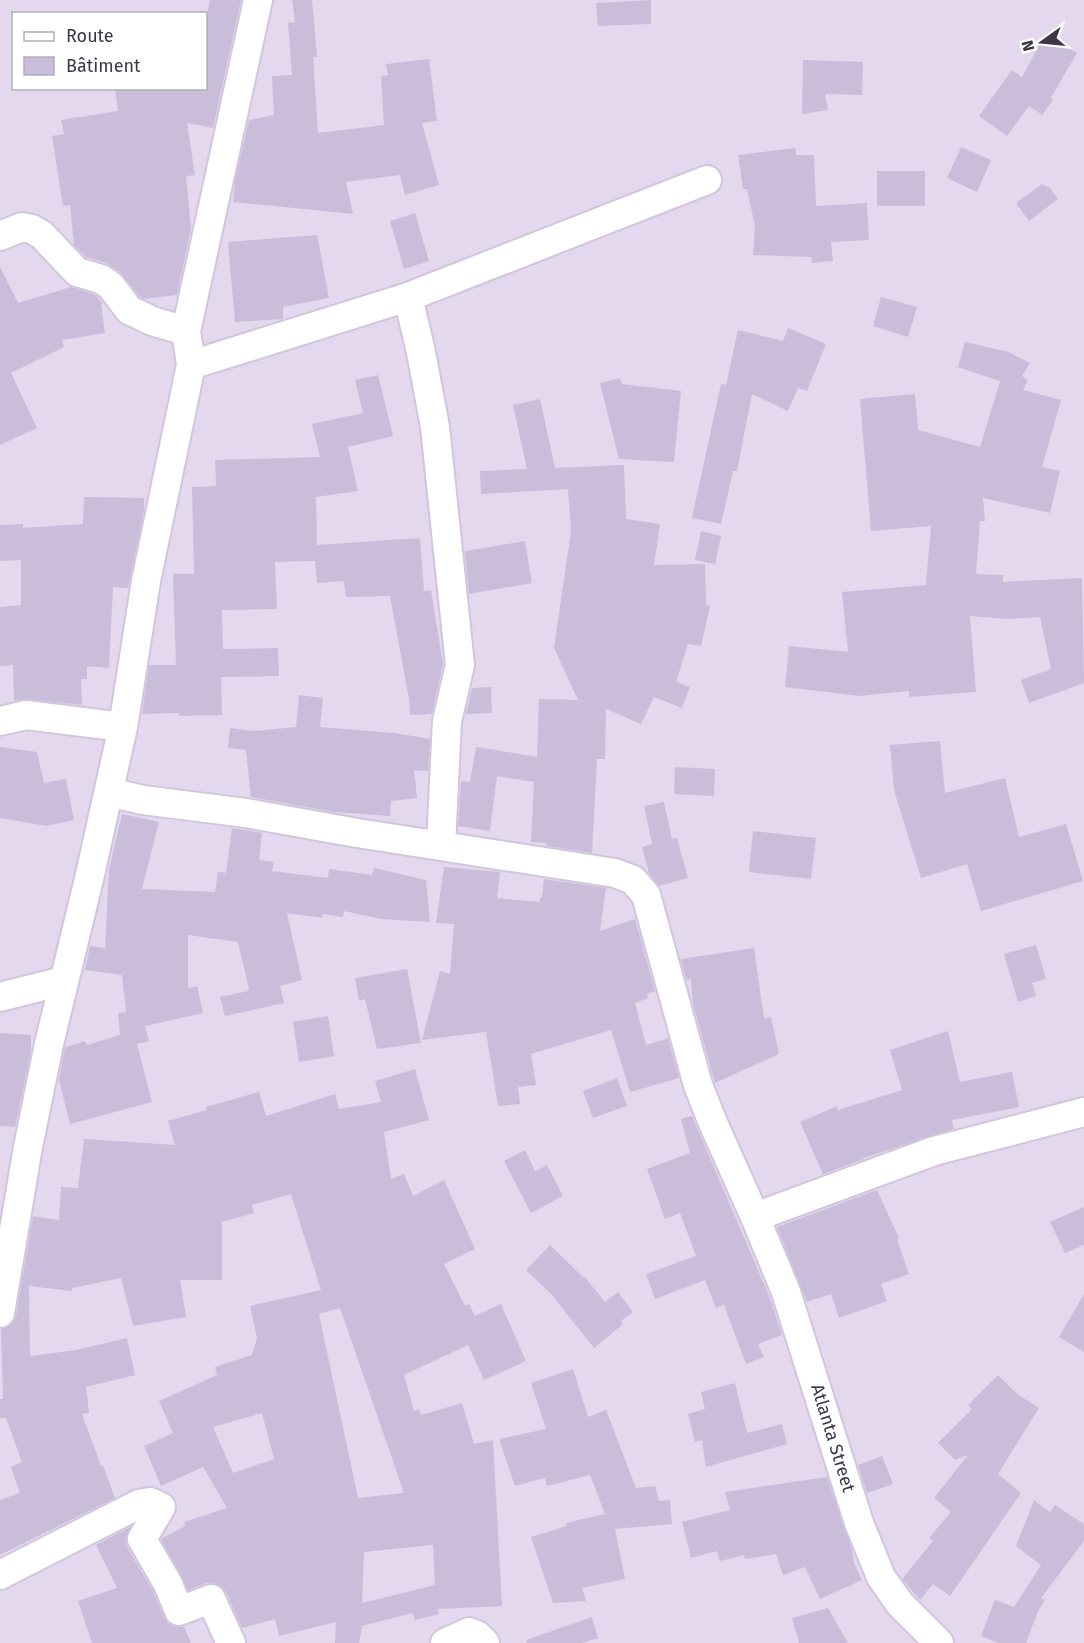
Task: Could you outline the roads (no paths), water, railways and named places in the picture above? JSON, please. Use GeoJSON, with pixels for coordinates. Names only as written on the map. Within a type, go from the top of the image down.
{"type":"FeatureCollection","features":[{"type":"Feature","properties":{"kind":"street"},"geometry":{"type":"LineString","coordinates":[[0,1313],[28,1147],[63,981],[74,943],[123,727],[146,581],[191,365],[186,331],[258,0]]}},
{"type":"Feature","properties":{"kind":"street"},"geometry":{"type":"LineString","coordinates":[[191,365],[408,297],[707,180]]}},
{"type":"Feature","properties":{"kind":"street"},"geometry":{"type":"LineString","coordinates":[[0,236],[22,227],[32,228],[42,234],[77,272],[101,279],[111,286],[129,310],[152,321],[186,331]]}},
{"type":"Feature","properties":{"kind":"street"},"geometry":{"type":"LineString","coordinates":[[408,297],[435,427],[460,665],[447,721],[441,845]]}},
{"type":"Feature","properties":{"kind":"street"},"geometry":{"type":"LineString","coordinates":[[0,721],[26,715],[123,727]]}},
{"type":"Feature","properties":{"kind":"street","name":"Atlanta Street"},"geometry":{"type":"LineString","coordinates":[[109,792],[143,800],[246,813],[357,833],[615,873],[633,880],[646,895],[698,1085],[786,1292],[859,1523],[881,1576],[900,1604],[939,1643]]}},
{"type":"Feature","properties":{"kind":"street"},"geometry":{"type":"LineString","coordinates":[[0,997],[63,981]]}},
{"type":"Feature","properties":{"kind":"street"},"geometry":{"type":"LineString","coordinates":[[755,1217],[934,1151],[1084,1112]]}},
{"type":"Feature","properties":{"kind":"street"},"geometry":{"type":"LineString","coordinates":[[0,1575],[139,1504],[150,1502],[160,1507],[142,1539],[168,1584],[179,1611],[211,1599],[231,1643]]}},
{"type":"Feature","properties":{"kind":"street"},"geometry":{"type":"LineString","coordinates":[[445,1643],[469,1632],[477,1635],[485,1643]]}}]}
